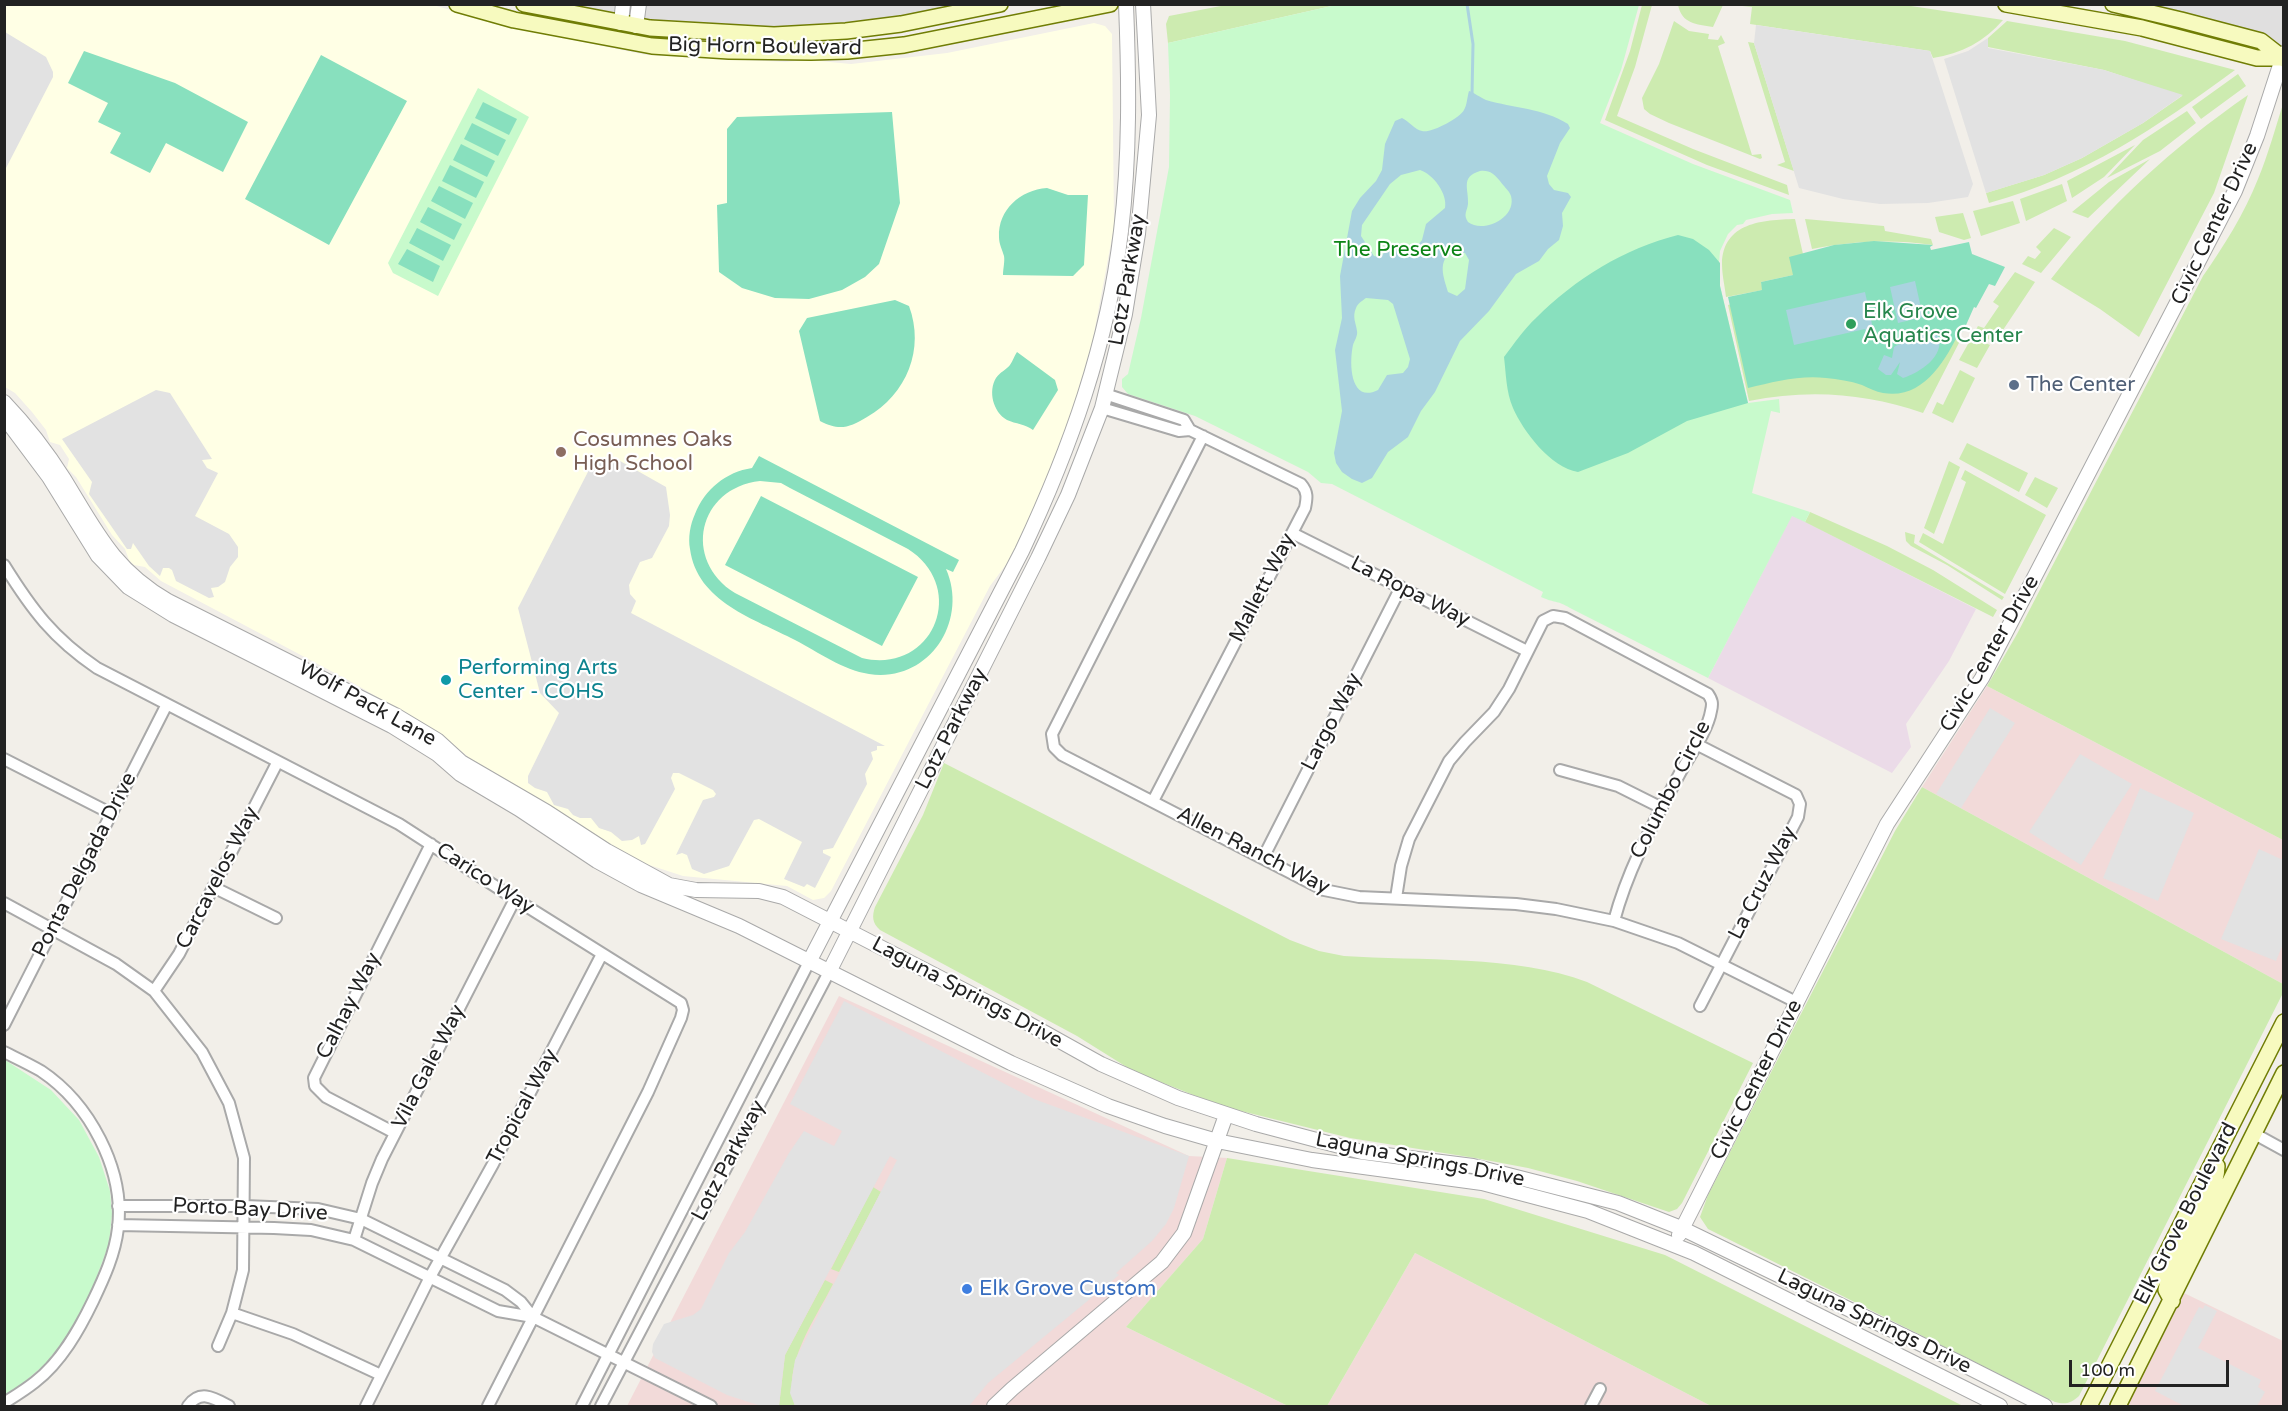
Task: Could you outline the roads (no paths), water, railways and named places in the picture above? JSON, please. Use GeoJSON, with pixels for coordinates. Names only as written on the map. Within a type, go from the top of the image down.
{"type":"FeatureCollection","features":[{"type":"Feature","properties":{"kind":"main road","name":"Big Horn Boulevard"},"geometry":{"type":"LineString","coordinates":[[457,4],[514,20],[652,46],[783,52],[847,51],[904,45],[1110,4]]}},
{"type":"Feature","properties":{"kind":"main road","name":"Big Horn Boulevard"},"geometry":{"type":"LineString","coordinates":[[524,4],[650,28],[774,35],[846,31],[901,24],[1000,4]]}},
{"type":"Feature","properties":{"kind":"main road"},"geometry":{"type":"LineString","coordinates":[[2006,4],[2142,28],[2257,58],[2283,57]]}},
{"type":"Feature","properties":{"kind":"main road"},"geometry":{"type":"LineString","coordinates":[[2113,4],[2261,41],[2283,57]]}},
{"type":"Feature","properties":{"kind":"main road","name":"Elk Grove Boulevard"},"geometry":{"type":"LineString","coordinates":[[2088,1407],[2283,1022]]}},
{"type":"Feature","properties":{"kind":"main road","name":"Elk Grove Boulevard"},"geometry":{"type":"LineString","coordinates":[[2118,1407],[2283,1073]]}},
{"type":"Feature","properties":{"kind":"main road"},"geometry":{"type":"LineString","coordinates":[[2172,1300],[2166,1290],[2172,1265],[2216,1176],[2215,1157]]}},
{"type":"Feature","properties":{"kind":"street"},"geometry":{"type":"LineString","coordinates":[[623,4],[628,24]]}},
{"type":"Feature","properties":{"kind":"street"},"geometry":{"type":"LineString","coordinates":[[628,24],[639,4]]}},
{"type":"Feature","properties":{"kind":"street","name":"Lotz Parkway"},"geometry":{"type":"LineString","coordinates":[[582,1407],[1022,550],[1051,488],[1087,392],[1107,311],[1121,233],[1128,116],[1126,4]]}},
{"type":"Feature","properties":{"kind":"street","name":"Lotz Parkway"},"geometry":{"type":"LineString","coordinates":[[601,1407],[829,972],[1038,558],[1068,495],[1102,408],[1125,314],[1138,234],[1145,168],[1149,115],[1143,4]]}},
{"type":"Feature","properties":{"kind":"street","name":"Civic Center Drive"},"geometry":{"type":"LineString","coordinates":[[1674,1245],[1887,824],[1982,678],[2151,356],[2235,191],[2257,136],[2283,57]]}},
{"type":"Feature","properties":{"kind":"street","name":"Mallett Way"},"geometry":{"type":"LineString","coordinates":[[1105,394],[1184,420],[1190,430]]}},
{"type":"Feature","properties":{"kind":"street","name":"Wolf Pack Lane"},"geometry":{"type":"LineString","coordinates":[[4,402],[50,457],[107,549],[132,576],[158,595],[404,720],[436,740],[461,762],[547,812],[607,851],[669,885],[696,891],[768,892],[783,897],[830,922]]}},
{"type":"Feature","properties":{"kind":"street","name":"Mallett Way"},"geometry":{"type":"LineString","coordinates":[[1102,408],[1179,431],[1190,430],[1289,477],[1306,489],[1305,508],[1153,801]]}},
{"type":"Feature","properties":{"kind":"street","name":"Wolf Pack Lane"},"geometry":{"type":"LineString","coordinates":[[4,417],[50,477],[98,556],[117,577],[150,602],[392,726],[437,754],[460,774],[622,875],[677,902],[739,926],[809,962]]}},
{"type":"Feature","properties":{"kind":"street","name":"Allen Ranch Way"},"geometry":{"type":"LineString","coordinates":[[1203,436],[1052,734],[1054,747],[1062,755],[1324,890],[1359,897],[1516,904],[1556,909],[1614,921],[1678,943],[1796,1002]]}},
{"type":"Feature","properties":{"kind":"street","name":"La Ropa Way"},"geometry":{"type":"LineString","coordinates":[[1292,533],[1527,651]]}},
{"type":"Feature","properties":{"kind":"street","name":"Carico Way"},"geometry":{"type":"LineString","coordinates":[[4,565],[48,628],[76,654],[97,669],[399,824],[514,899],[674,996],[681,1003],[683,1010],[648,1092],[533,1317]]}},
{"type":"Feature","properties":{"kind":"street","name":"Largo Way"},"geometry":{"type":"LineString","coordinates":[[1263,858],[1401,587]]}},
{"type":"Feature","properties":{"kind":"street","name":"Columbo Circle"},"geometry":{"type":"LineString","coordinates":[[1396,898],[1401,866],[1409,840],[1449,761],[1494,712],[1509,690],[1543,621],[1553,616],[1565,618],[1708,694],[1712,701],[1711,713],[1696,744],[1634,861],[1614,921]]}},
{"type":"Feature","properties":{"kind":"street","name":"Ponta Delgada Drive"},"geometry":{"type":"LineString","coordinates":[[4,1025],[166,706]]}},
{"type":"Feature","properties":{"kind":"street","name":"La Cruz Way"},"geometry":{"type":"LineString","coordinates":[[1696,744],[1796,795],[1800,804],[1798,816],[1700,1006]]}},
{"type":"Feature","properties":{"kind":"street"},"geometry":{"type":"LineString","coordinates":[[4,759],[112,814]]}},
{"type":"Feature","properties":{"kind":"street","name":"Carcavelos Way"},"geometry":{"type":"LineString","coordinates":[[154,991],[172,968],[277,763]]}},
{"type":"Feature","properties":{"kind":"street"},"geometry":{"type":"LineString","coordinates":[[1560,770],[1618,786],[1662,808]]}},
{"type":"Feature","properties":{"kind":"street","name":"Calhay Way"},"geometry":{"type":"LineString","coordinates":[[395,1133],[326,1097],[315,1086],[314,1078],[431,844]]}},
{"type":"Feature","properties":{"kind":"street"},"geometry":{"type":"LineString","coordinates":[[213,887],[276,918]]}},
{"type":"Feature","properties":{"kind":"street","name":"Vila Gale Way"},"geometry":{"type":"LineString","coordinates":[[354,1240],[372,1183],[395,1133],[514,899]]}},
{"type":"Feature","properties":{"kind":"street"},"geometry":{"type":"LineString","coordinates":[[4,903],[54,928],[116,964],[154,991],[202,1052],[229,1103],[244,1158],[243,1270],[232,1313],[218,1346]]}},
{"type":"Feature","properties":{"kind":"street","name":"Laguna Springs Drive"},"geometry":{"type":"LineString","coordinates":[[830,922],[1022,1020],[1101,1064],[1178,1098],[1226,1115],[1362,1152],[1473,1166],[1618,1203],[1681,1228],[1962,1364],[2045,1407]]}},
{"type":"Feature","properties":{"kind":"street","name":"Tropical Way"},"geometry":{"type":"LineString","coordinates":[[366,1407],[430,1277],[494,1164],[602,954]]}},
{"type":"Feature","properties":{"kind":"street","name":"Laguna Springs Drive"},"geometry":{"type":"LineString","coordinates":[[809,962],[1074,1093],[1165,1126],[1217,1141],[1312,1160],[1482,1183],[1588,1211],[1674,1245],[1748,1279],[2000,1407]]}},
{"type":"Feature","properties":{"kind":"street"},"geometry":{"type":"LineString","coordinates":[[4,1052],[42,1072],[76,1103],[101,1140],[114,1181],[118,1206],[116,1243],[106,1275],[85,1317],[66,1348],[37,1381],[4,1402]]}},
{"type":"Feature","properties":{"kind":"street"},"geometry":{"type":"LineString","coordinates":[[994,1407],[1012,1389],[1162,1262],[1184,1233],[1226,1115]]}},
{"type":"Feature","properties":{"kind":"street"},"geometry":{"type":"LineString","coordinates":[[2253,1133],[2283,1150]]}},
{"type":"Feature","properties":{"kind":"street","name":"Porto Bay Drive"},"geometry":{"type":"LineString","coordinates":[[118,1206],[245,1206],[318,1209],[361,1219],[505,1290],[521,1302],[533,1317]]}},
{"type":"Feature","properties":{"kind":"street","name":"Porto Bay Drive"},"geometry":{"type":"LineString","coordinates":[[118,1225],[244,1226],[311,1230],[354,1240],[498,1311],[533,1317],[711,1407]]}},
{"type":"Feature","properties":{"kind":"street"},"geometry":{"type":"LineString","coordinates":[[232,1313],[293,1334],[381,1375]]}},
{"type":"Feature","properties":{"kind":"street"},"geometry":{"type":"LineString","coordinates":[[488,1407],[533,1317]]}},
{"type":"Feature","properties":{"kind":"street"},"geometry":{"type":"LineString","coordinates":[[1591,1407],[1600,1389]]}},
{"type":"Feature","properties":{"kind":"street"},"geometry":{"type":"LineString","coordinates":[[188,1407],[200,1396],[213,1398],[230,1407]]}},
{"type":"Feature","properties":{"kind":"water"},"geometry":{"type":"Polygon","coordinates":[[[1469,91],[1486,100],[1538,111],[1568,124],[1570,128],[1560,143],[1547,176],[1554,190],[1568,193],[1571,197],[1562,213],[1563,226],[1559,240],[1539,261],[1516,274],[1489,311],[1460,341],[1435,392],[1421,411],[1408,437],[1388,452],[1372,478],[1362,483],[1342,472],[1336,463],[1334,453],[1342,411],[1335,350],[1342,318],[1340,276],[1352,211],[1382,170],[1385,144],[1395,121],[1402,118],[1422,131],[1438,128],[1464,110],[1469,91]],[[1420,170],[1401,175],[1390,184],[1362,225],[1361,236],[1374,256],[1380,257],[1390,247],[1412,248],[1418,245],[1422,240],[1426,224],[1445,208],[1442,191],[1425,172],[1420,170]],[[1480,171],[1474,174],[1467,184],[1466,217],[1468,222],[1474,225],[1490,225],[1504,217],[1509,211],[1511,196],[1492,173],[1480,171]],[[1454,251],[1448,255],[1443,264],[1443,275],[1448,292],[1457,296],[1465,289],[1469,260],[1465,253],[1454,251]],[[1366,298],[1358,305],[1354,317],[1357,333],[1353,345],[1352,371],[1357,387],[1369,393],[1378,390],[1387,375],[1403,373],[1410,359],[1393,304],[1388,300],[1366,298]]]}},
{"type":"Feature","properties":{"kind":"water"},"geometry":{"type":"Polygon","coordinates":[[[1915,281],[1923,317],[1898,323],[1890,287],[1915,281]]]}},
{"type":"Feature","properties":{"kind":"water"},"geometry":{"type":"Polygon","coordinates":[[[1865,292],[1875,338],[1868,339],[1865,329],[1794,345],[1786,310],[1865,292]]]}},
{"type":"Feature","properties":{"kind":"water"},"geometry":{"type":"Polygon","coordinates":[[[1929,332],[1938,336],[1939,343],[1935,357],[1930,363],[1903,378],[1897,374],[1900,362],[1891,375],[1886,375],[1878,369],[1884,355],[1892,358],[1894,347],[1918,334],[1929,332]]]}},
{"type":"Feature","properties":{"kind":"waterway"},"geometry":{"type":"LineString","coordinates":[[1467,4],[1473,44],[1472,95]]}},
{"type":"Feature","properties":{"kind":"place","name":"Elk Grove Aquatics Center"},"geometry":{"type":"Point","coordinates":[1851,324]}},
{"type":"Feature","properties":{"kind":"place","name":"The Center"},"geometry":{"type":"Point","coordinates":[2014,385]}},
{"type":"Feature","properties":{"kind":"place","name":"Cosumnes Oaks High School"},"geometry":{"type":"Point","coordinates":[561,452]}},
{"type":"Feature","properties":{"kind":"place","name":"Performing Arts Center - COHS"},"geometry":{"type":"Point","coordinates":[446,680]}},
{"type":"Feature","properties":{"kind":"place","name":"Elk Grove Custom"},"geometry":{"type":"Point","coordinates":[967,1289]}},
{"type":"Feature","properties":{"kind":"park label","name":"The Preserve"},"geometry":{"type":"Point","coordinates":[1398,250]}}]}
